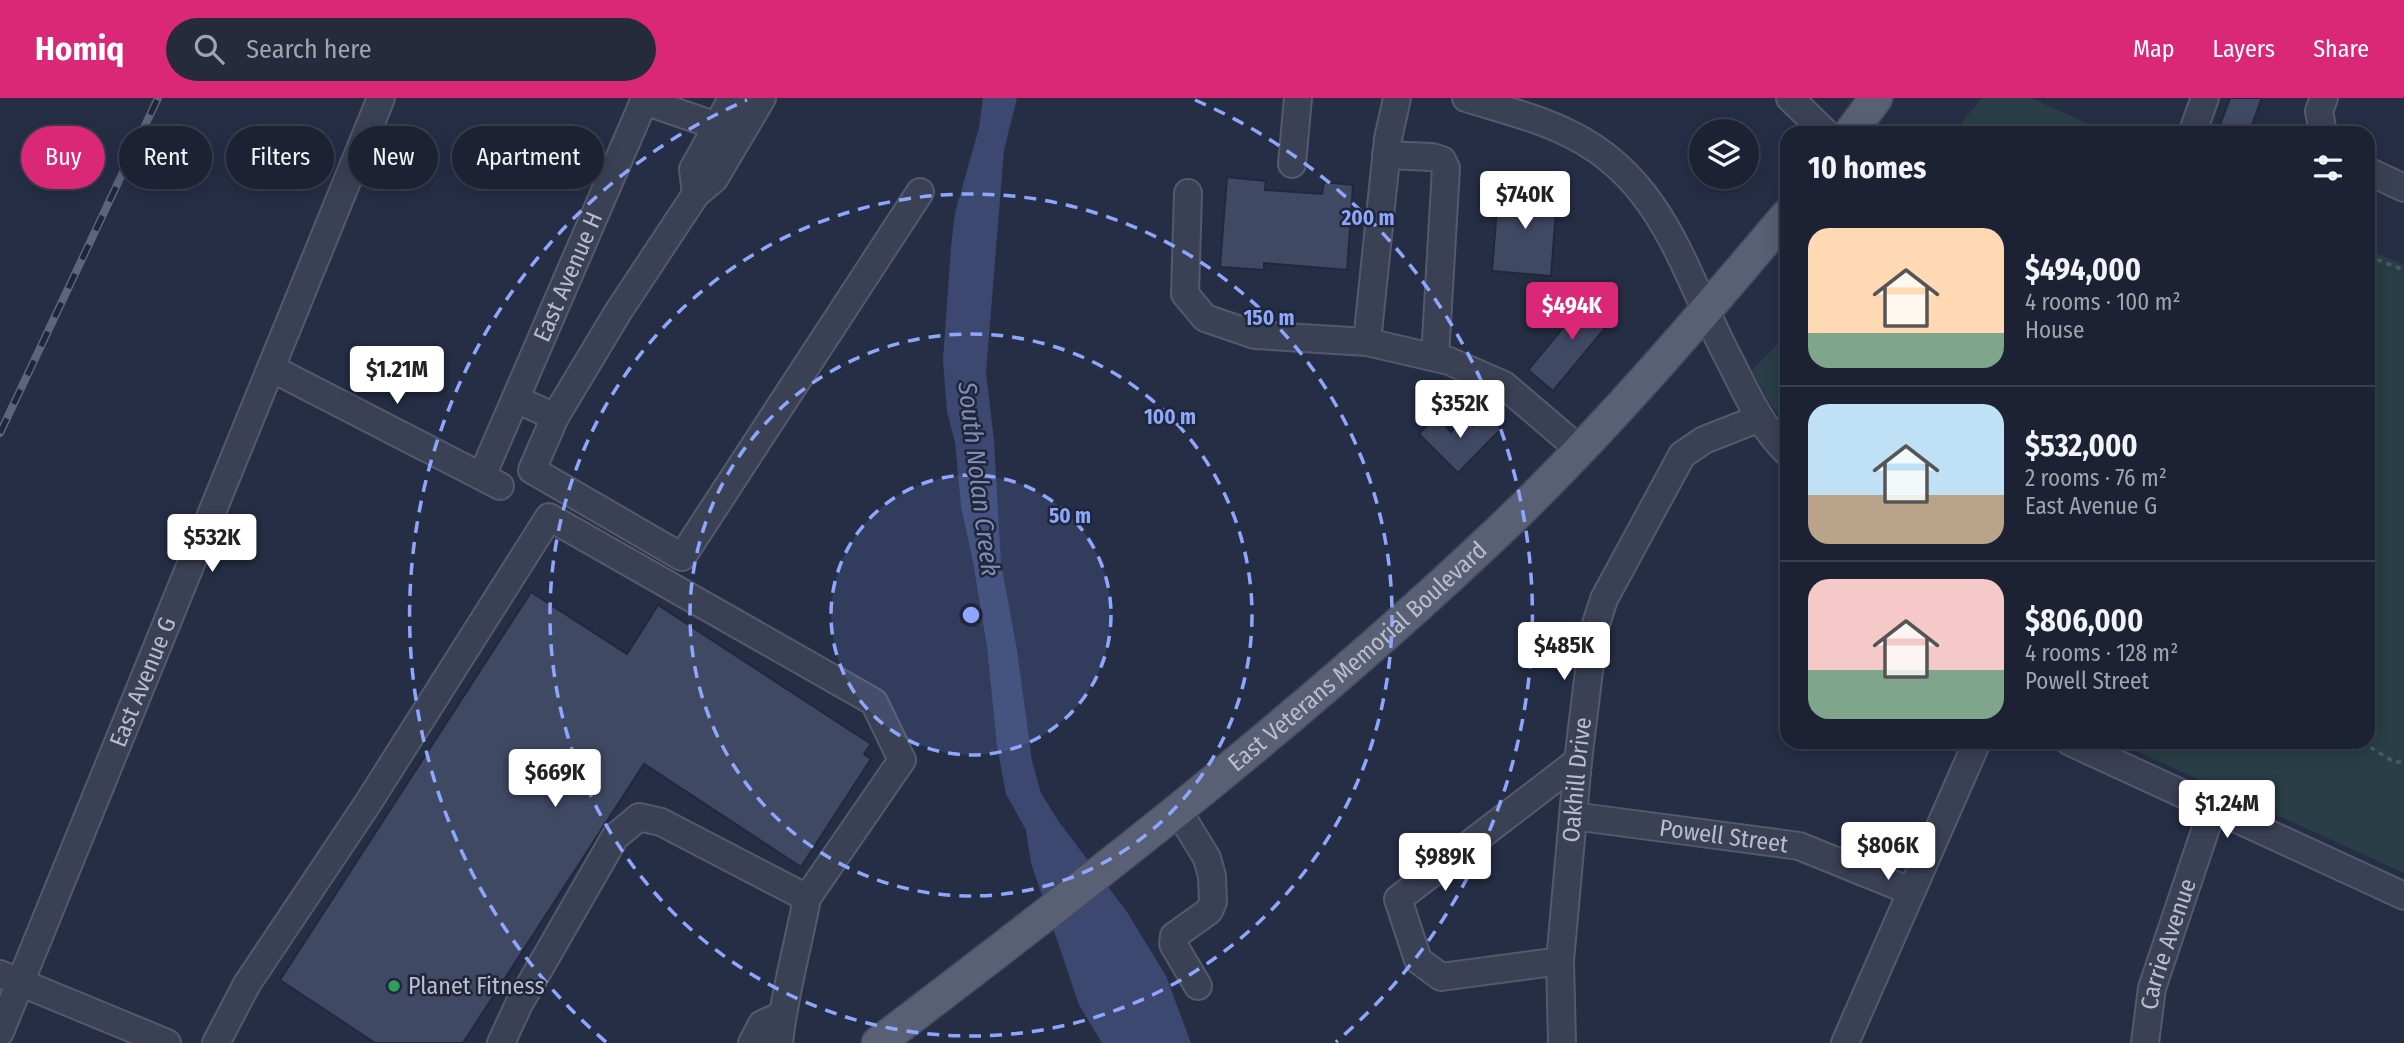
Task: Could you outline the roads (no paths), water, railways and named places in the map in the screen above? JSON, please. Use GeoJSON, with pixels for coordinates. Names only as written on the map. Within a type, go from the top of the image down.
{"type":"FeatureCollection","features":[{"type":"Feature","properties":{"kind":"main road"},"geometry":{"type":"LineString","coordinates":[[1854,126],[1869,101]]}},
{"type":"Feature","properties":{"kind":"main road","name":"East Veterans Memorial Boulevard"},"geometry":{"type":"LineString","coordinates":[[878,1043],[1139,840],[1332,682],[1500,530],[1580,450],[1705,313],[1780,223]]}},
{"type":"Feature","properties":{"kind":"street","name":"East Avenue G"},"geometry":{"type":"LineString","coordinates":[[0,1032],[10,978],[271,368],[381,98]]}},
{"type":"Feature","properties":{"kind":"street"},"geometry":{"type":"LineString","coordinates":[[696,194],[693,169],[732,98]]}},
{"type":"Feature","properties":{"kind":"street"},"geometry":{"type":"LineString","coordinates":[[762,98],[714,179],[696,194],[618,312],[555,417],[532,470],[682,557],[920,192]]}},
{"type":"Feature","properties":{"kind":"street"},"geometry":{"type":"LineString","coordinates":[[1292,164],[1298,98]]}},
{"type":"Feature","properties":{"kind":"street"},"geometry":{"type":"LineString","coordinates":[[1367,342],[1386,155],[1397,98]]}},
{"type":"Feature","properties":{"kind":"street"},"geometry":{"type":"LineString","coordinates":[[1466,98],[1572,134],[1629,175],[1651,203],[1676,245],[1705,313],[1760,418],[1780,443]]}},
{"type":"Feature","properties":{"kind":"street"},"geometry":{"type":"LineString","coordinates":[[1790,98],[1819,126]]}},
{"type":"Feature","properties":{"kind":"street"},"geometry":{"type":"LineString","coordinates":[[2195,126],[2205,98]]}},
{"type":"Feature","properties":{"kind":"street"},"geometry":{"type":"LineString","coordinates":[[2322,126],[2319,111],[2324,98]]}},
{"type":"Feature","properties":{"kind":"street","name":"East Avenue H"},"geometry":{"type":"LineString","coordinates":[[271,368],[491,481],[516,399],[644,101],[718,126]]}},
{"type":"Feature","properties":{"kind":"street"},"geometry":{"type":"LineString","coordinates":[[1386,155],[1432,157],[1442,160],[1446,168],[1435,357]]}},
{"type":"Feature","properties":{"kind":"street"},"geometry":{"type":"LineString","coordinates":[[2375,174],[2404,188]]}},
{"type":"Feature","properties":{"kind":"street"},"geometry":{"type":"LineString","coordinates":[[1188,193],[1185,294],[1205,318],[1255,335],[1367,342],[1449,361],[1504,385],[1580,450]]}},
{"type":"Feature","properties":{"kind":"street"},"geometry":{"type":"LineString","coordinates":[[516,399],[555,417]]}},
{"type":"Feature","properties":{"kind":"street","name":"Oakhill Drive"},"geometry":{"type":"LineString","coordinates":[[1562,1043],[1560,961],[1578,761],[1594,630],[1611,587],[1682,455],[1704,440],[1760,418]]}},
{"type":"Feature","properties":{"kind":"street"},"geometry":{"type":"LineString","coordinates":[[216,1043],[247,984],[369,803],[549,517],[874,702],[902,760],[807,898],[782,1015],[779,1043]]}},
{"type":"Feature","properties":{"kind":"street"},"geometry":{"type":"LineString","coordinates":[[1844,1043],[1974,749]]}},
{"type":"Feature","properties":{"kind":"street"},"geometry":{"type":"LineString","coordinates":[[2085,749],[2404,896]]}},
{"type":"Feature","properties":{"kind":"street"},"geometry":{"type":"LineString","coordinates":[[1560,961],[1441,977],[1418,960],[1398,899],[1578,761]]}},
{"type":"Feature","properties":{"kind":"street","name":"Carrie Avenue"},"geometry":{"type":"LineString","coordinates":[[2145,1043],[2152,988],[2213,807]]}},
{"type":"Feature","properties":{"kind":"street"},"geometry":{"type":"LineString","coordinates":[[1177,809],[1207,858],[1212,876],[1213,902],[1209,911],[1174,936],[1173,944],[1198,986]]}},
{"type":"Feature","properties":{"kind":"street","name":"Powell Street"},"geometry":{"type":"LineString","coordinates":[[1573,816],[1799,846],[1910,891]]}},
{"type":"Feature","properties":{"kind":"street"},"geometry":{"type":"LineString","coordinates":[[501,1043],[519,1004],[615,837],[639,817],[661,822],[807,898]]}},
{"type":"Feature","properties":{"kind":"street"},"geometry":{"type":"LineString","coordinates":[[10,978],[165,1043]]}},
{"type":"Feature","properties":{"kind":"street"},"geometry":{"type":"LineString","coordinates":[[752,1043],[762,1024],[782,1015]]}},
{"type":"Feature","properties":{"kind":"water","name":"South Nolan Creek"},"geometry":{"type":"Polygon","coordinates":[[[983,98],[1017,98],[1004,150],[986,373],[994,440],[1001,563],[1017,650],[1032,761],[1041,793],[1059,822],[1127,912],[1166,976],[1191,1043],[1102,1043],[1079,1005],[1031,863],[1026,830],[1006,794],[997,746],[987,647],[961,506],[955,442],[947,412],[943,360],[955,213],[979,128],[983,98]]]}},
{"type":"Feature","properties":{"kind":"railway"},"geometry":{"type":"LineString","coordinates":[[0,433],[158,98]]}},
{"type":"Feature","properties":{"kind":"place","name":"Planet Fitness"},"geometry":{"type":"Point","coordinates":[394,986]}}]}
